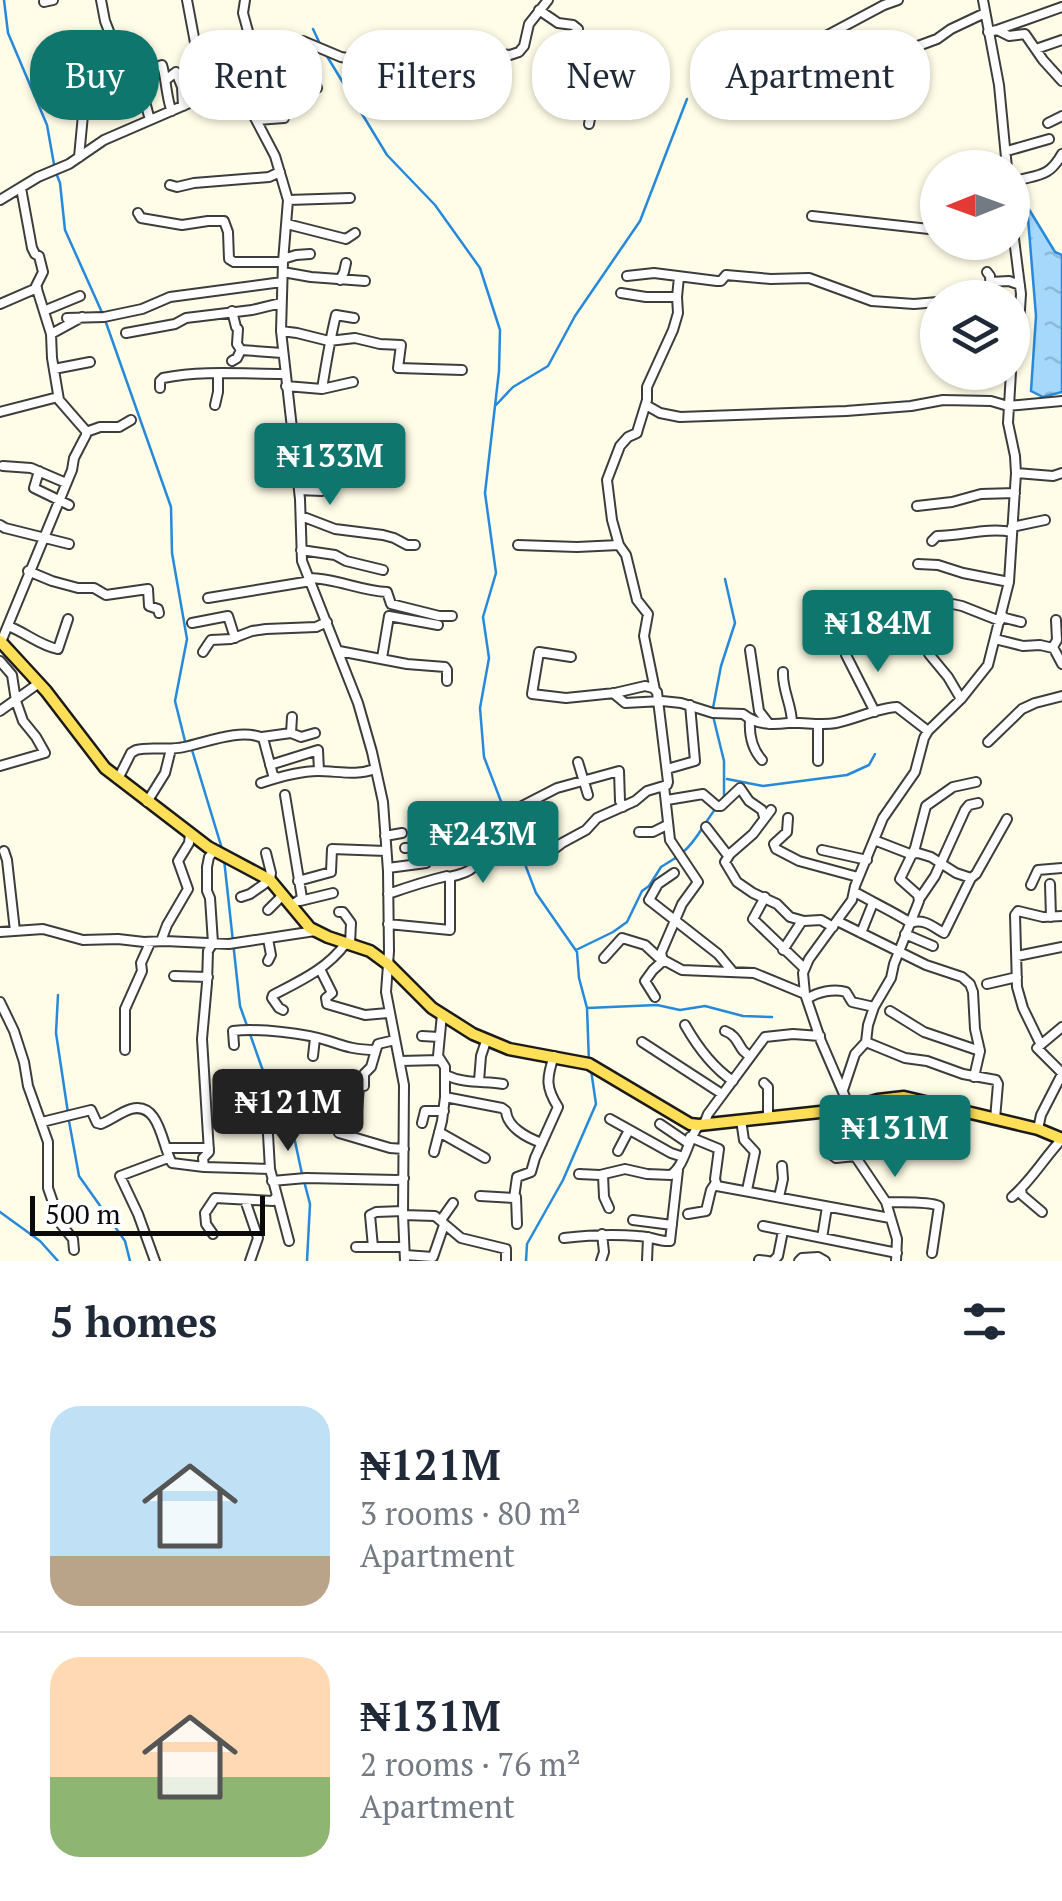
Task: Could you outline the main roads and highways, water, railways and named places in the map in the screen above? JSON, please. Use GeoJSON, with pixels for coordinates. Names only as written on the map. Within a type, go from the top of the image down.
{"type":"FeatureCollection","features":[{"type":"Feature","properties":{"kind":"main road"},"geometry":{"type":"LineString","coordinates":[[0,641],[118,779],[193,839],[270,880],[296,903],[303,920],[315,931],[370,951],[420,998],[486,1041],[590,1064],[682,1122],[701,1124],[848,1109],[895,1097],[1038,1129],[1062,1139]]}},
{"type":"Feature","properties":{"kind":"water"},"geometry":{"type":"Polygon","coordinates":[[[1030,211],[1055,252],[1062,255],[1062,392],[1043,397],[1031,391],[1036,316],[1030,211]]]}},
{"type":"Feature","properties":{"kind":"waterway"},"geometry":{"type":"LineString","coordinates":[[4,0],[8,33],[47,125],[60,183],[65,230],[104,317],[171,507],[172,553],[187,639],[175,701],[186,745]]}},
{"type":"Feature","properties":{"kind":"waterway"},"geometry":{"type":"LineString","coordinates":[[325,53],[387,155],[435,205],[480,268],[500,330],[485,493],[496,573],[483,617],[489,658],[480,708],[484,757],[536,893],[577,952],[587,1008],[589,1062]]}},
{"type":"Feature","properties":{"kind":"waterway"},"geometry":{"type":"LineString","coordinates":[[496,405],[513,387],[548,366],[575,316],[640,221],[687,99]]}},
{"type":"Feature","properties":{"kind":"waterway"},"geometry":{"type":"LineString","coordinates":[[713,708],[735,623],[725,579]]}},
{"type":"Feature","properties":{"kind":"waterway"},"geometry":{"type":"LineString","coordinates":[[713,716],[724,761],[721,801]]}},
{"type":"Feature","properties":{"kind":"waterway"},"geometry":{"type":"LineString","coordinates":[[192,750],[223,852]]}},
{"type":"Feature","properties":{"kind":"waterway"},"geometry":{"type":"LineString","coordinates":[[727,779],[763,786],[847,775],[869,765],[875,754]]}},
{"type":"Feature","properties":{"kind":"waterway"},"geometry":{"type":"LineString","coordinates":[[683,852],[717,807]]}},
{"type":"Feature","properties":{"kind":"waterway"},"geometry":{"type":"LineString","coordinates":[[576,950],[627,922],[642,891],[661,867],[677,857]]}},
{"type":"Feature","properties":{"kind":"waterway"},"geometry":{"type":"LineString","coordinates":[[224,859],[240,1006],[262,1068],[293,1132],[302,1174]]}},
{"type":"Feature","properties":{"kind":"waterway"},"geometry":{"type":"LineString","coordinates":[[58,995],[56,1033],[68,1113]]}},
{"type":"Feature","properties":{"kind":"waterway"},"geometry":{"type":"LineString","coordinates":[[587,1008],[657,1005],[680,1010],[705,1006],[743,1016],[772,1017]]}},
{"type":"Feature","properties":{"kind":"waterway"},"geometry":{"type":"LineString","coordinates":[[526,1261],[527,1244],[563,1180],[596,1104],[591,1070]]}},
{"type":"Feature","properties":{"kind":"waterway"},"geometry":{"type":"LineString","coordinates":[[69,1121],[79,1176],[125,1241],[130,1261]]}},
{"type":"Feature","properties":{"kind":"waterway"},"geometry":{"type":"LineString","coordinates":[[304,1181],[310,1204],[307,1261]]}},
{"type":"Feature","properties":{"kind":"waterway"},"geometry":{"type":"LineString","coordinates":[[0,1212],[40,1241],[58,1261]]}}]}
